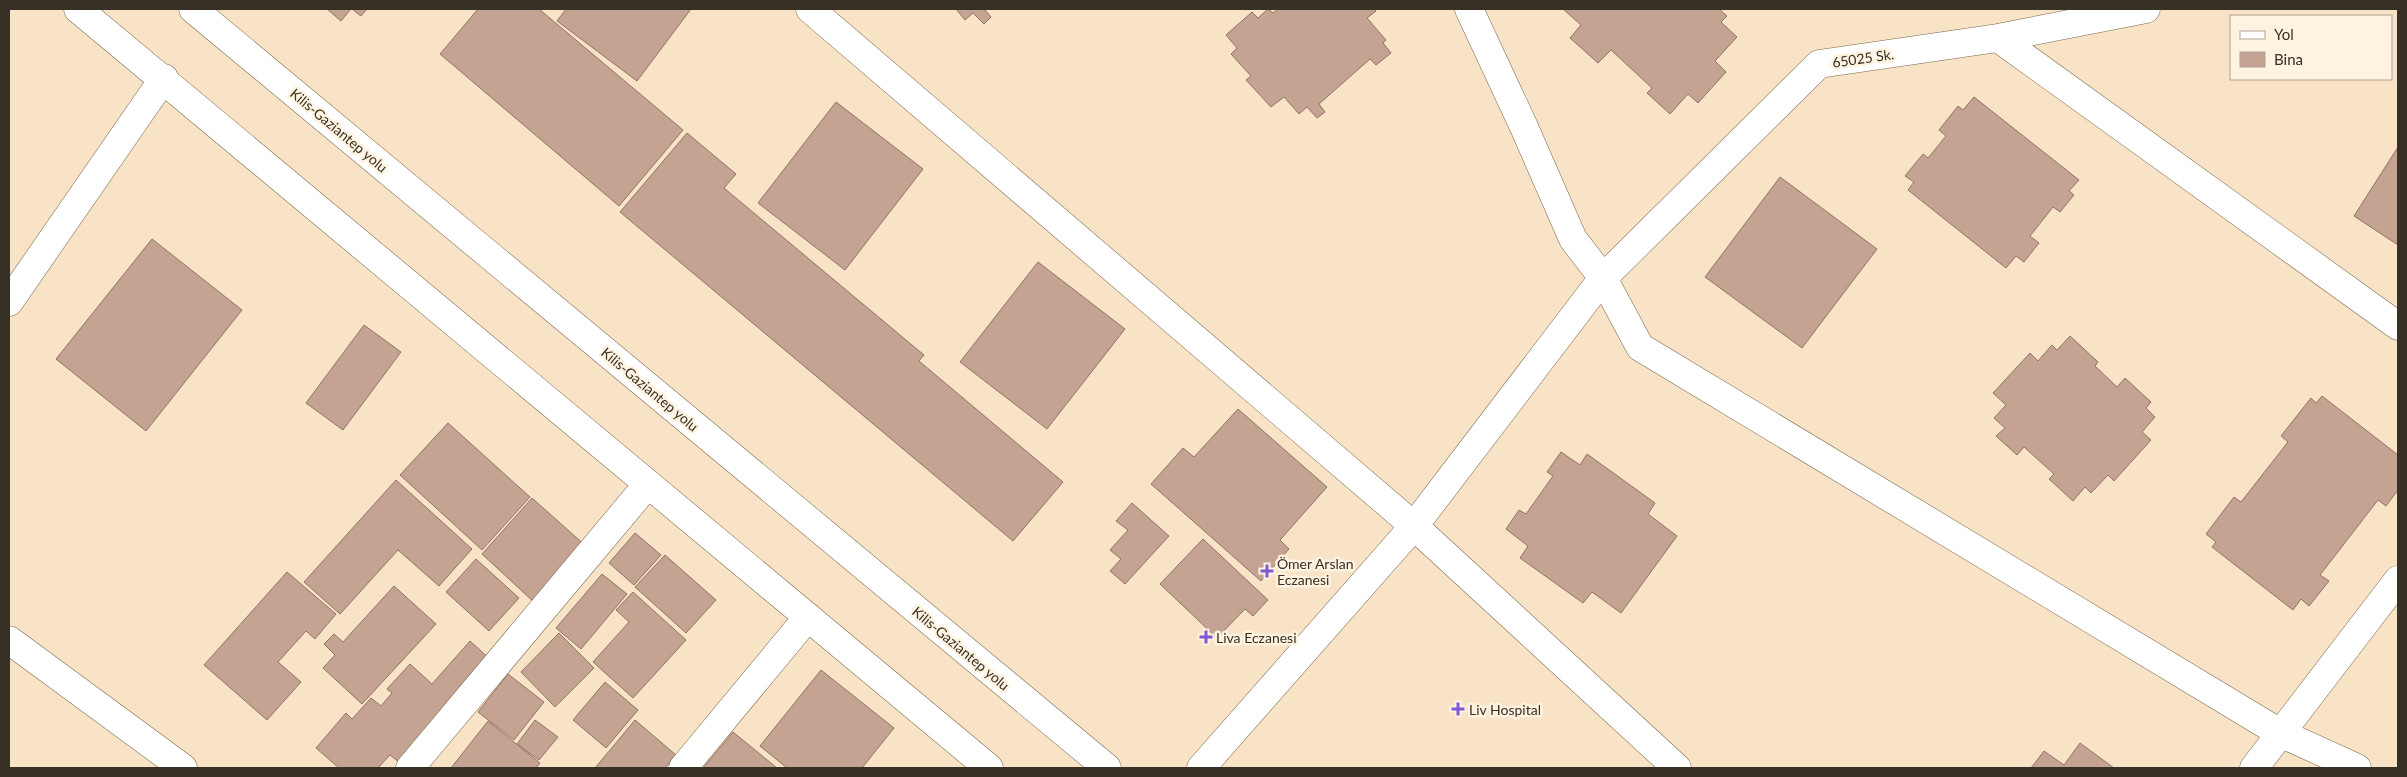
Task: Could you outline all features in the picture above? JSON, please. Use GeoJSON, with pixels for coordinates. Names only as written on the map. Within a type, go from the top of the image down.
{"type":"FeatureCollection","features":[{"type":"Feature","properties":{"kind":"main road"},"geometry":{"type":"LineString","coordinates":[[78,9],[164,78],[989,768]]}},
{"type":"Feature","properties":{"kind":"main road","name":"Kilis-Gaziantep yolu"},"geometry":{"type":"LineString","coordinates":[[193,9],[1107,768]]}},
{"type":"Feature","properties":{"kind":"main road"},"geometry":{"type":"LineString","coordinates":[[810,9],[1414,526],[1677,768]]}},
{"type":"Feature","properties":{"kind":"main road"},"geometry":{"type":"LineString","coordinates":[[1469,9],[1524,127],[1572,239],[1603,278],[1640,347],[2280,733],[2357,768]]}},
{"type":"Feature","properties":{"kind":"main road","name":"65025 Sk."},"geometry":{"type":"LineString","coordinates":[[1201,768],[1414,526],[1603,278],[1819,64],[1998,38],[2146,9]]}},
{"type":"Feature","properties":{"kind":"main road"},"geometry":{"type":"LineString","coordinates":[[1998,38],[2398,326]]}},
{"type":"Feature","properties":{"kind":"main road"},"geometry":{"type":"LineString","coordinates":[[9,302],[164,78]]}},
{"type":"Feature","properties":{"kind":"main road"},"geometry":{"type":"LineString","coordinates":[[410,768],[648,484]]}},
{"type":"Feature","properties":{"kind":"main road"},"geometry":{"type":"LineString","coordinates":[[2254,768],[2398,580]]}},
{"type":"Feature","properties":{"kind":"main road"},"geometry":{"type":"LineString","coordinates":[[683,768],[808,617]]}},
{"type":"Feature","properties":{"kind":"main road"},"geometry":{"type":"LineString","coordinates":[[9,640],[183,768]]}},
{"type":"Feature","properties":{"kind":"building"},"geometry":{"type":"Polygon","coordinates":[[[327,9],[351,9],[341,21],[327,9]]]}},
{"type":"Feature","properties":{"kind":"building"},"geometry":{"type":"Polygon","coordinates":[[[352,9],[367,9],[361,16],[352,9]]]}},
{"type":"Feature","properties":{"kind":"building"},"geometry":{"type":"Polygon","coordinates":[[[478,9],[539,9],[683,130],[619,206],[440,54],[478,9]]]}},
{"type":"Feature","properties":{"kind":"building"},"geometry":{"type":"Polygon","coordinates":[[[566,9],[691,9],[637,81],[557,21],[566,9]]]}},
{"type":"Feature","properties":{"kind":"building"},"geometry":{"type":"Polygon","coordinates":[[[956,9],[987,9],[985,10],[991,17],[984,24],[973,13],[965,20],[956,9]]]}},
{"type":"Feature","properties":{"kind":"building"},"geometry":{"type":"Polygon","coordinates":[[[1268,9],[1273,13],[1278,9],[1374,9],[1376,11],[1367,18],[1386,40],[1383,43],[1391,53],[1376,65],[1370,59],[1319,104],[1325,112],[1317,118],[1307,107],[1299,114],[1284,97],[1271,107],[1246,80],[1251,76],[1231,54],[1237,48],[1226,35],[1252,12],[1258,18],[1268,9]]]}},
{"type":"Feature","properties":{"kind":"building"},"geometry":{"type":"Polygon","coordinates":[[[1563,9],[1719,9],[1727,16],[1721,22],[1737,37],[1715,61],[1726,72],[1698,103],[1688,94],[1670,114],[1647,93],[1652,88],[1611,50],[1598,63],[1570,38],[1581,25],[1563,9]]]}},
{"type":"Feature","properties":{"kind":"building"},"geometry":{"type":"Polygon","coordinates":[[[1974,97],[2079,180],[2069,191],[2074,195],[2060,212],[2053,207],[2030,236],[2039,243],[2024,262],[2016,256],[2006,268],[1908,190],[1914,182],[1905,176],[1923,154],[1928,158],[1946,136],[1939,130],[1958,106],[1963,110],[1974,97]]]}},
{"type":"Feature","properties":{"kind":"building"},"geometry":{"type":"Polygon","coordinates":[[[836,102],[923,169],[845,270],[758,203],[836,102]]]}},
{"type":"Feature","properties":{"kind":"building"},"geometry":{"type":"Polygon","coordinates":[[[687,133],[736,174],[724,188],[924,355],[919,361],[1063,482],[1013,541],[620,212],[687,133]]]}},
{"type":"Feature","properties":{"kind":"building"},"geometry":{"type":"Polygon","coordinates":[[[2398,147],[2398,245],[2354,216],[2398,147]]]}},
{"type":"Feature","properties":{"kind":"building"},"geometry":{"type":"Polygon","coordinates":[[[1780,177],[1877,249],[1802,348],[1705,277],[1780,177]]]}},
{"type":"Feature","properties":{"kind":"building"},"geometry":{"type":"Polygon","coordinates":[[[152,239],[242,310],[146,431],[56,359],[152,239]]]}},
{"type":"Feature","properties":{"kind":"building"},"geometry":{"type":"Polygon","coordinates":[[[1038,262],[1125,329],[1047,429],[960,362],[1038,262]]]}},
{"type":"Feature","properties":{"kind":"building"},"geometry":{"type":"Polygon","coordinates":[[[364,325],[401,352],[343,430],[306,403],[364,325]]]}},
{"type":"Feature","properties":{"kind":"building"},"geometry":{"type":"Polygon","coordinates":[[[2070,336],[2098,362],[2095,366],[2117,387],[2125,378],[2151,402],[2146,408],[2155,417],[2142,432],[2151,440],[2114,481],[2108,475],[2091,493],[2085,487],[2073,501],[2049,479],[2054,474],[2024,447],[2017,455],[1996,436],[2005,428],[1994,418],[2006,405],[1993,393],[2030,353],[2038,361],[2052,345],[2057,350],[2070,336]]]}},
{"type":"Feature","properties":{"kind":"building"},"geometry":{"type":"Polygon","coordinates":[[[2322,396],[2398,455],[2398,490],[2386,506],[2378,500],[2320,575],[2329,581],[2309,606],[2301,599],[2293,610],[2212,547],[2216,542],[2206,534],[2234,497],[2241,502],[2288,442],[2281,436],[2311,398],[2316,403],[2322,396]]]}},
{"type":"Feature","properties":{"kind":"building"},"geometry":{"type":"Polygon","coordinates":[[[1238,409],[1327,487],[1280,540],[1289,549],[1261,581],[1151,484],[1183,448],[1194,457],[1238,409]]]}},
{"type":"Feature","properties":{"kind":"building"},"geometry":{"type":"Polygon","coordinates":[[[448,423],[530,497],[482,550],[400,475],[448,423]]]}},
{"type":"Feature","properties":{"kind":"building"},"geometry":{"type":"Polygon","coordinates":[[[1561,452],[1580,465],[1587,454],[1655,503],[1648,514],[1677,536],[1621,613],[1592,592],[1583,603],[1520,558],[1528,546],[1506,529],[1519,510],[1526,514],[1553,476],[1547,472],[1561,452]]]}},
{"type":"Feature","properties":{"kind":"building"},"geometry":{"type":"Polygon","coordinates":[[[396,480],[472,549],[439,586],[398,550],[340,614],[304,582],[396,480]]]}},
{"type":"Feature","properties":{"kind":"building"},"geometry":{"type":"Polygon","coordinates":[[[532,498],[587,547],[536,604],[482,554],[532,498]]]}},
{"type":"Feature","properties":{"kind":"building"},"geometry":{"type":"Polygon","coordinates":[[[1132,503],[1169,536],[1125,584],[1110,571],[1121,559],[1110,550],[1128,530],[1116,521],[1132,503]]]}},
{"type":"Feature","properties":{"kind":"building"},"geometry":{"type":"Polygon","coordinates":[[[635,533],[661,555],[634,585],[609,563],[635,533]]]}},
{"type":"Feature","properties":{"kind":"building"},"geometry":{"type":"Polygon","coordinates":[[[1203,539],[1268,600],[1253,616],[1245,609],[1217,638],[1160,584],[1203,539]]]}},
{"type":"Feature","properties":{"kind":"building"},"geometry":{"type":"Polygon","coordinates":[[[665,555],[716,600],[686,633],[635,587],[665,555]]]}},
{"type":"Feature","properties":{"kind":"building"},"geometry":{"type":"Polygon","coordinates":[[[476,559],[519,598],[489,631],[446,592],[476,559]]]}},
{"type":"Feature","properties":{"kind":"building"},"geometry":{"type":"Polygon","coordinates":[[[287,572],[336,614],[315,639],[306,631],[278,662],[301,682],[267,720],[204,665],[287,572]]]}},
{"type":"Feature","properties":{"kind":"building"},"geometry":{"type":"Polygon","coordinates":[[[602,574],[627,594],[581,649],[556,628],[602,574]]]}},
{"type":"Feature","properties":{"kind":"building"},"geometry":{"type":"Polygon","coordinates":[[[394,586],[436,624],[362,704],[323,668],[335,655],[324,644],[334,634],[343,642],[394,586]]]}},
{"type":"Feature","properties":{"kind":"building"},"geometry":{"type":"Polygon","coordinates":[[[633,592],[686,640],[633,698],[593,662],[629,622],[616,610],[633,592]]]}},
{"type":"Feature","properties":{"kind":"building"},"geometry":{"type":"Polygon","coordinates":[[[559,633],[594,668],[555,707],[521,672],[559,633]]]}},
{"type":"Feature","properties":{"kind":"building"},"geometry":{"type":"Polygon","coordinates":[[[470,641],[491,660],[400,763],[390,755],[378,768],[339,768],[316,748],[346,713],[352,719],[371,698],[381,706],[392,693],[387,689],[410,664],[432,684],[470,641]]]}},
{"type":"Feature","properties":{"kind":"building"},"geometry":{"type":"Polygon","coordinates":[[[821,670],[894,728],[862,768],[787,768],[760,746],[821,670]]]}},
{"type":"Feature","properties":{"kind":"building"},"geometry":{"type":"Polygon","coordinates":[[[508,674],[544,702],[514,740],[478,712],[508,674]]]}},
{"type":"Feature","properties":{"kind":"building"},"geometry":{"type":"Polygon","coordinates":[[[605,682],[638,710],[606,748],[573,720],[605,682]]]}},
{"type":"Feature","properties":{"kind":"building"},"geometry":{"type":"Polygon","coordinates":[[[535,720],[558,737],[539,760],[517,744],[535,720]]]}},
{"type":"Feature","properties":{"kind":"building"},"geometry":{"type":"Polygon","coordinates":[[[635,720],[676,755],[665,768],[595,768],[635,720]]]}},
{"type":"Feature","properties":{"kind":"building"},"geometry":{"type":"Polygon","coordinates":[[[488,721],[540,763],[536,768],[451,768],[488,721]]]}},
{"type":"Feature","properties":{"kind":"building"},"geometry":{"type":"Polygon","coordinates":[[[733,732],[777,768],[703,768],[733,732]]]}},
{"type":"Feature","properties":{"kind":"building"},"geometry":{"type":"Polygon","coordinates":[[[2080,743],[2114,768],[2031,768],[2044,751],[2064,765],[2080,743]]]}},
{"type":"Feature","properties":{"kind":"place","name":"Ömer Arslan Eczanesi"},"geometry":{"type":"Point","coordinates":[1267,571]}},
{"type":"Feature","properties":{"kind":"place","name":"Liva Eczanesi"},"geometry":{"type":"Point","coordinates":[1206,637]}},
{"type":"Feature","properties":{"kind":"place","name":"Liv Hospital"},"geometry":{"type":"Point","coordinates":[1458,709]}}]}
